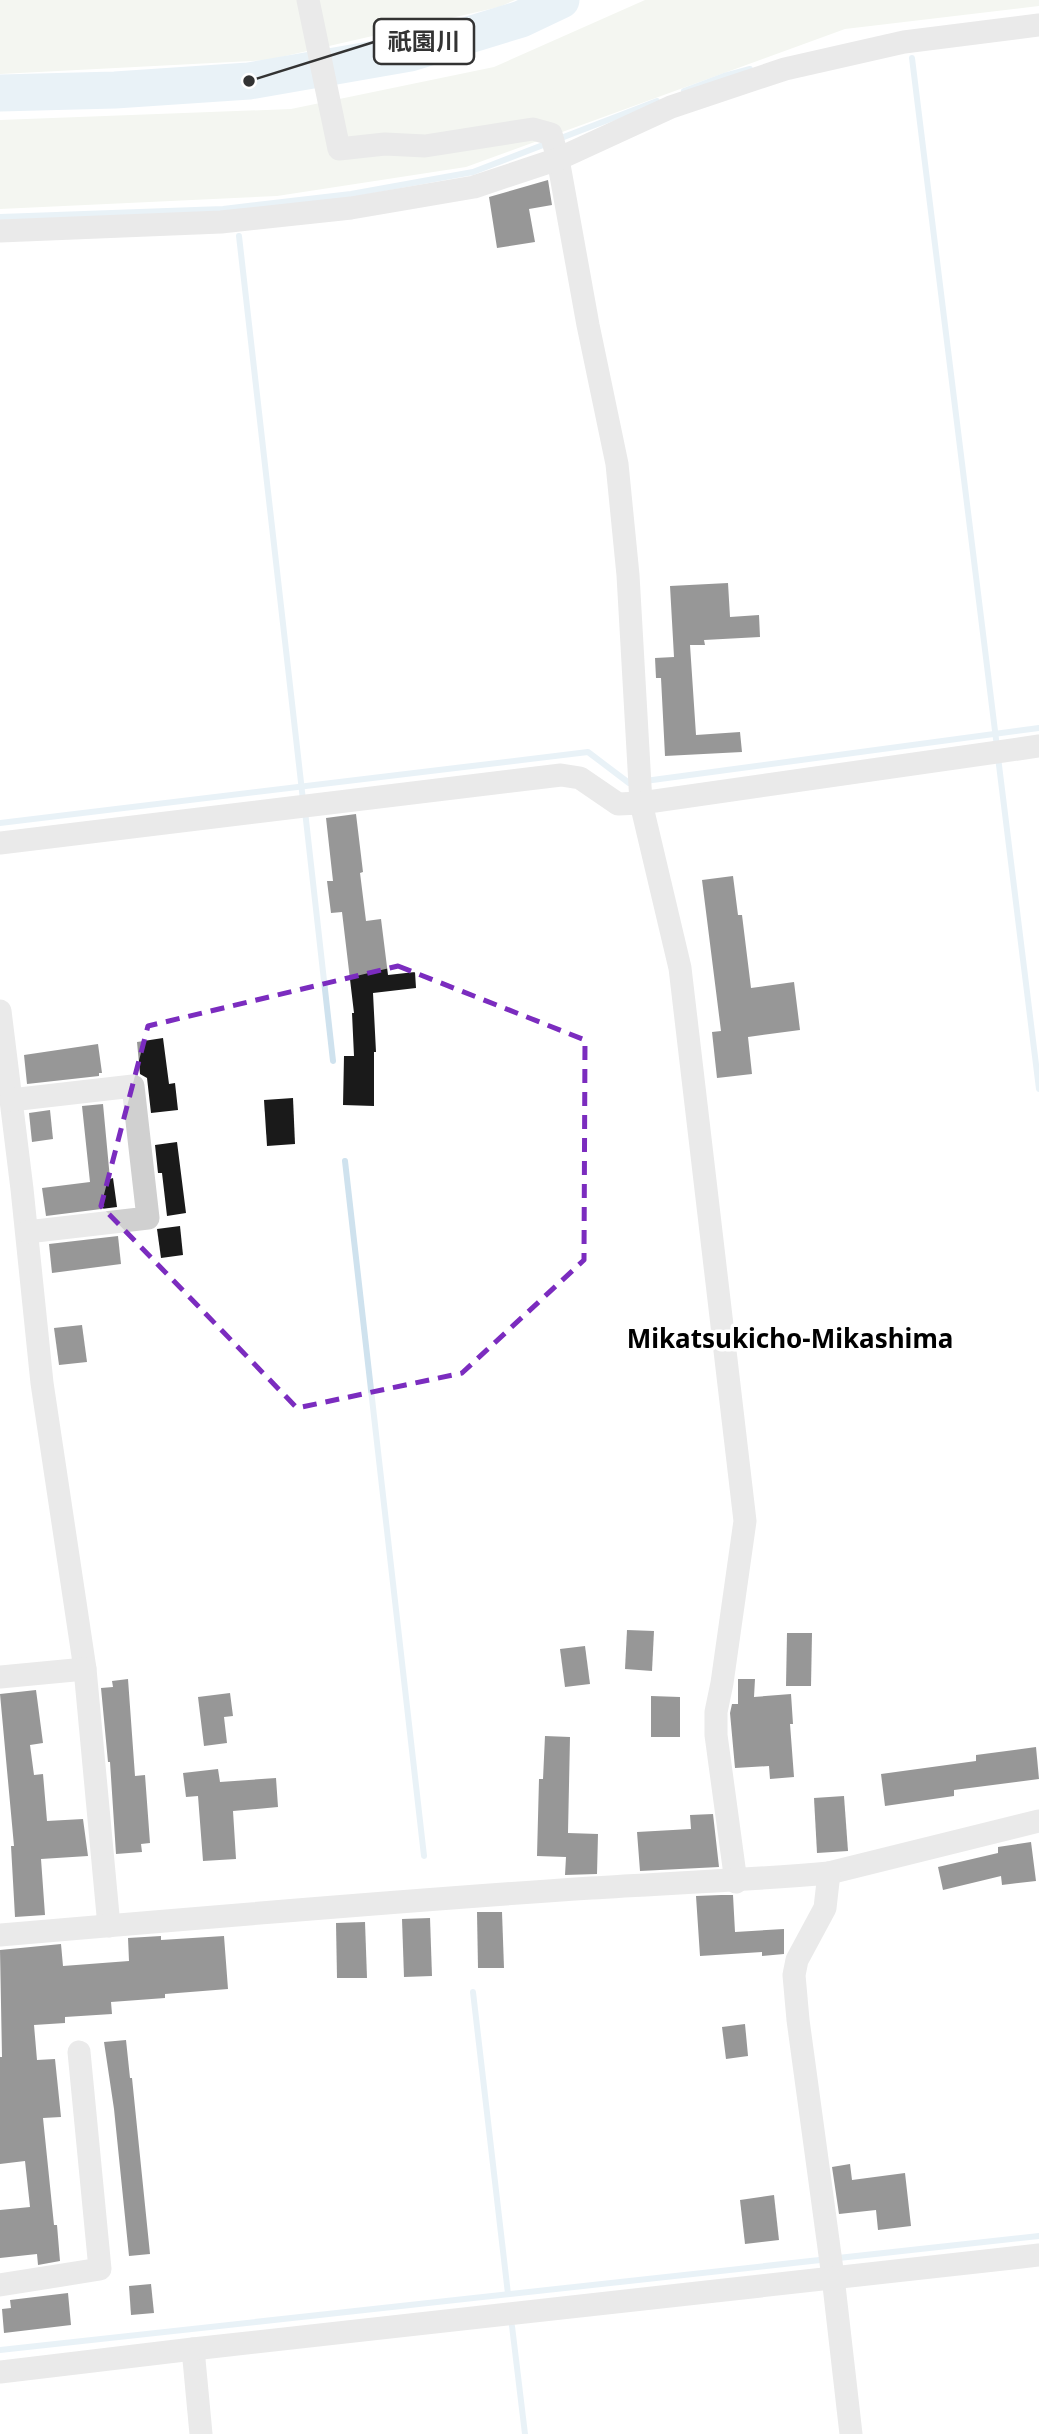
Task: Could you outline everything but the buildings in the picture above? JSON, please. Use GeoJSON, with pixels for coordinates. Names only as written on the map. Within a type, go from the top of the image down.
{"type":"FeatureCollection","features":[{"type":"Feature","properties":{"kind":"street"},"geometry":{"type":"LineString","coordinates":[[308,0],[339,149],[385,144],[425,146],[533,129],[551,134],[558,159],[617,464],[628,575],[641,803],[680,968],[744,1521],[737,1587],[716,1712],[716,1735],[736,1882]]}},
{"type":"Feature","properties":{"kind":"street"},"geometry":{"type":"LineString","coordinates":[[0,231],[221,222],[351,208],[474,187],[558,159],[671,107],[785,69],[904,42],[1039,25]]}},
{"type":"Feature","properties":{"kind":"street"},"geometry":{"type":"LineString","coordinates":[[0,843],[561,775],[580,779],[618,804],[641,803],[1039,746]]}},
{"type":"Feature","properties":{"kind":"street"},"geometry":{"type":"LineString","coordinates":[[0,1011],[11,1100],[11,1190],[27,1233],[41,1383],[85,1669],[109,1926]]}},
{"type":"Feature","properties":{"kind":"street"},"geometry":{"type":"LineString","coordinates":[[11,1100],[133,1086],[148,1218],[27,1233]]}},
{"type":"Feature","properties":{"kind":"street"},"geometry":{"type":"LineString","coordinates":[[0,1677],[85,1669]]}},
{"type":"Feature","properties":{"kind":"street"},"geometry":{"type":"LineString","coordinates":[[0,1934],[593,1888],[736,1882],[829,1872],[1039,1821]]}},
{"type":"Feature","properties":{"kind":"street"},"geometry":{"type":"LineString","coordinates":[[829,1872],[825,1908],[797,1960],[794,1975],[797,2020],[833,2277],[851,2434]]}},
{"type":"Feature","properties":{"kind":"street"},"geometry":{"type":"LineString","coordinates":[[0,2285],[100,2269],[79,2052]]}},
{"type":"Feature","properties":{"kind":"street"},"geometry":{"type":"LineString","coordinates":[[0,2372],[193,2348],[1039,2255]]}},
{"type":"Feature","properties":{"kind":"street"},"geometry":{"type":"LineString","coordinates":[[193,2348],[201,2434]]}},
{"type":"Feature","properties":{"kind":"highlighted area"},"geometry":{"type":"Polygon","coordinates":[[[398,966],[585,1040],[584,1260],[462,1373],[297,1408],[101,1206],[148,1026],[398,966]]]}},
{"type":"Feature","properties":{"kind":"shaded area"},"geometry":{"type":"Polygon","coordinates":[[[0,0],[515,0],[499,7],[268,60],[0,74],[0,0]]]}},
{"type":"Feature","properties":{"kind":"shaded area"},"geometry":{"type":"Polygon","coordinates":[[[645,0],[1039,0],[1039,6],[845,29],[466,167],[277,196],[0,209],[0,120],[291,109],[494,67],[645,0]]]}},
{"type":"Feature","properties":{"kind":"waterway"},"geometry":{"type":"LineString","coordinates":[[0,93],[115,90],[249,81],[410,53],[521,19],[561,0]]}},
{"type":"Feature","properties":{"kind":"waterway"},"geometry":{"type":"LineString","coordinates":[[912,58],[997,747]]}},
{"type":"Feature","properties":{"kind":"waterway"},"geometry":{"type":"LineString","coordinates":[[684,91],[750,69]]}},
{"type":"Feature","properties":{"kind":"waterway"},"geometry":{"type":"LineString","coordinates":[[0,217],[223,209],[351,194],[473,172],[657,101]]}},
{"type":"Feature","properties":{"kind":"waterway"},"geometry":{"type":"LineString","coordinates":[[239,236],[303,800]]}},
{"type":"Feature","properties":{"kind":"waterway"},"geometry":{"type":"LineString","coordinates":[[645,781],[1039,728]]}},
{"type":"Feature","properties":{"kind":"waterway"},"geometry":{"type":"LineString","coordinates":[[0,823],[588,752],[629,783],[634,783]]}},
{"type":"Feature","properties":{"kind":"waterway"},"geometry":{"type":"LineString","coordinates":[[998,757],[1039,1089]]}},
{"type":"Feature","properties":{"kind":"waterway"},"geometry":{"type":"LineString","coordinates":[[305,811],[333,1061]]}},
{"type":"Feature","properties":{"kind":"waterway"},"geometry":{"type":"LineString","coordinates":[[345,1161],[424,1856]]}},
{"type":"Feature","properties":{"kind":"waterway"},"geometry":{"type":"LineString","coordinates":[[473,1992],[508,2294]]}},
{"type":"Feature","properties":{"kind":"waterway"},"geometry":{"type":"LineString","coordinates":[[0,2350],[1039,2236]]}},
{"type":"Feature","properties":{"kind":"waterway"},"geometry":{"type":"LineString","coordinates":[[512,2326],[525,2434]]}},
{"type":"Feature","properties":{"kind":"place","name":"祇園川"},"geometry":{"type":"Point","coordinates":[249,81]}},
{"type":"Feature","properties":{"kind":"district","name":"Mikatsukicho-Mikashima"},"geometry":{"type":"Point","coordinates":[790,1338]}}]}
